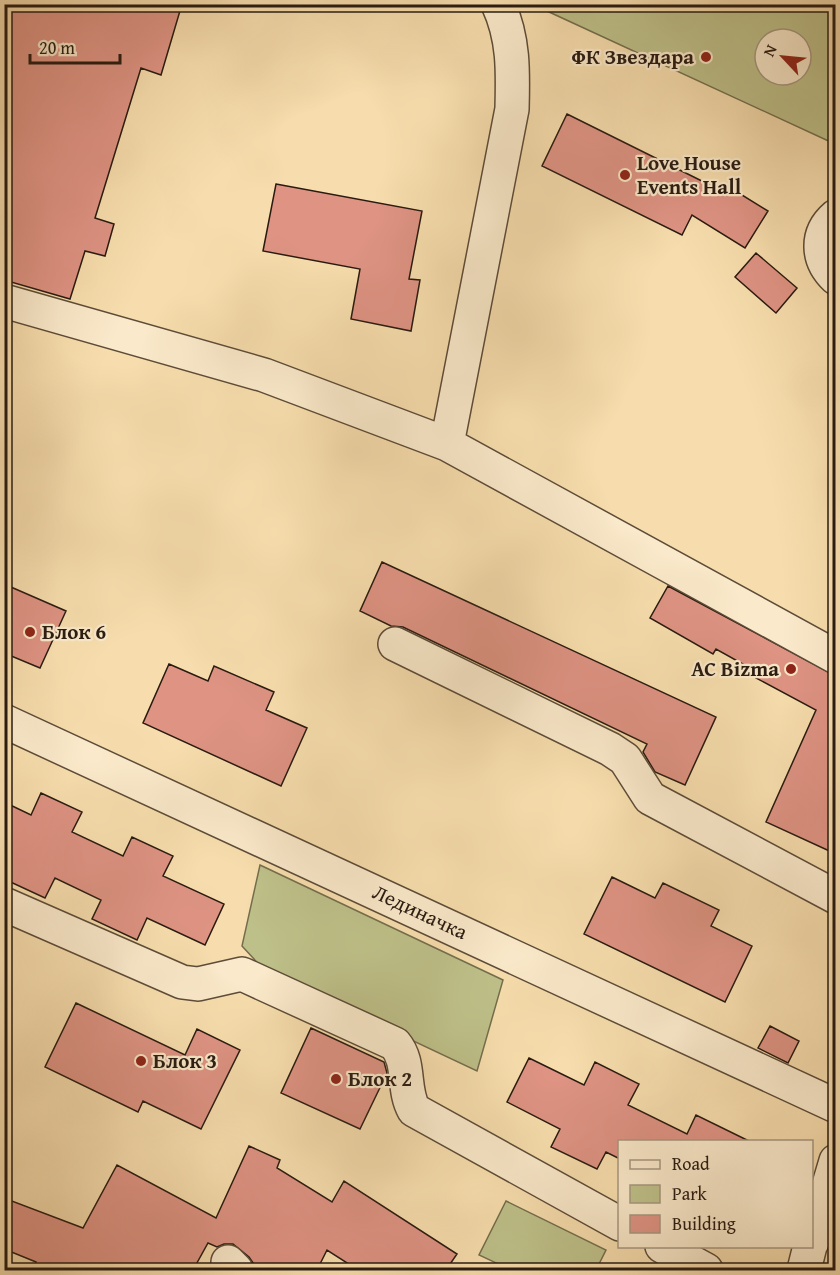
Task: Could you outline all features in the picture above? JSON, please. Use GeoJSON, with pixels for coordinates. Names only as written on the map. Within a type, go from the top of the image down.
{"type":"FeatureCollection","features":[{"type":"Feature","properties":{"kind":"street"},"geometry":{"type":"LineString","coordinates":[[447,444],[512,109],[512,55],[508,26],[498,4]]}},
{"type":"Feature","properties":{"kind":"street"},"geometry":{"type":"LineString","coordinates":[[836,216],[825,227],[820,249],[824,266],[836,278]]}},
{"type":"Feature","properties":{"kind":"street"},"geometry":{"type":"LineString","coordinates":[[4,301],[264,375],[447,444],[836,657]]}},
{"type":"Feature","properties":{"kind":"street"},"geometry":{"type":"LineString","coordinates":[[395,644],[610,749],[625,759],[650,798],[836,897]]}},
{"type":"Feature","properties":{"kind":"street","name":"Лединачка"},"geometry":{"type":"LineString","coordinates":[[4,721],[836,1106]]}},
{"type":"Feature","properties":{"kind":"street"},"geometry":{"type":"LineString","coordinates":[[4,904],[182,982],[198,984],[242,974],[395,1044],[405,1062],[409,1101],[414,1110],[618,1223]]}},
{"type":"Feature","properties":{"kind":"street"},"geometry":{"type":"LineString","coordinates":[[804,1270],[818,1238],[836,1161]]}},
{"type":"Feature","properties":{"kind":"street"},"geometry":{"type":"LineString","coordinates":[[666,1248],[706,1270]]}},
{"type":"Feature","properties":{"kind":"green space","name":"ФК Звездара"},"geometry":{"type":"Polygon","coordinates":[[[550,4],[835,5],[835,144],[547,11],[550,4]]]}},
{"type":"Feature","properties":{"kind":"green space"},"geometry":{"type":"Polygon","coordinates":[[[260,865],[503,980],[477,1071],[265,971],[242,946],[260,865]]]}},
{"type":"Feature","properties":{"kind":"green space"},"geometry":{"type":"Polygon","coordinates":[[[506,1201],[606,1250],[596,1270],[511,1270],[479,1255],[506,1201]]]}},
{"type":"Feature","properties":{"kind":"building"},"geometry":{"type":"Polygon","coordinates":[[[4,4],[182,4],[161,75],[141,68],[95,218],[114,224],[105,256],[85,251],[70,299],[4,280],[4,4]]]}},
{"type":"Feature","properties":{"kind":"building","name":"Love House Events Hall"},"geometry":{"type":"Polygon","coordinates":[[[567,114],[730,195],[734,190],[768,211],[745,248],[692,215],[682,235],[542,166],[567,114]]]}},
{"type":"Feature","properties":{"kind":"building"},"geometry":{"type":"Polygon","coordinates":[[[276,184],[422,211],[409,279],[420,280],[411,331],[351,319],[360,269],[263,251],[276,184]]]}},
{"type":"Feature","properties":{"kind":"building"},"geometry":{"type":"Polygon","coordinates":[[[756,253],[797,288],[776,313],[735,277],[756,253]]]}},
{"type":"Feature","properties":{"kind":"building"},"geometry":{"type":"Polygon","coordinates":[[[382,562],[716,717],[685,785],[655,772],[643,752],[647,744],[403,627],[391,626],[360,611],[382,562]]]}},
{"type":"Feature","properties":{"kind":"building","name":"Блок 6"},"geometry":{"type":"Polygon","coordinates":[[[4,584],[66,611],[40,668],[4,653],[4,584]]]}},
{"type":"Feature","properties":{"kind":"building"},"geometry":{"type":"Polygon","coordinates":[[[668,586],[836,676],[836,854],[766,822],[816,710],[756,678],[759,673],[716,649],[713,654],[650,618],[668,586]]]}},
{"type":"Feature","properties":{"kind":"building"},"geometry":{"type":"Polygon","coordinates":[[[169,664],[208,681],[214,666],[274,692],[266,710],[307,728],[281,786],[143,723],[169,664]]]}},
{"type":"Feature","properties":{"kind":"building"},"geometry":{"type":"Polygon","coordinates":[[[41,793],[82,812],[72,832],[123,856],[132,837],[173,856],[163,876],[224,904],[205,945],[147,918],[137,940],[92,919],[101,900],[55,878],[45,898],[4,879],[4,802],[31,815],[41,793]]]}},
{"type":"Feature","properties":{"kind":"building"},"geometry":{"type":"Polygon","coordinates":[[[612,877],[655,898],[663,883],[719,910],[711,926],[752,946],[725,1002],[584,934],[612,877]]]}},
{"type":"Feature","properties":{"kind":"building","name":"Блок 3"},"geometry":{"type":"Polygon","coordinates":[[[76,1003],[185,1055],[197,1029],[240,1050],[201,1129],[143,1101],[138,1112],[45,1067],[76,1003]]]}},
{"type":"Feature","properties":{"kind":"building"},"geometry":{"type":"Polygon","coordinates":[[[770,1026],[799,1041],[788,1063],[758,1048],[770,1026]]]}},
{"type":"Feature","properties":{"kind":"building","name":"Блок 2"},"geometry":{"type":"Polygon","coordinates":[[[311,1028],[384,1062],[387,1073],[360,1129],[281,1093],[311,1028]]]}},
{"type":"Feature","properties":{"kind":"building"},"geometry":{"type":"Polygon","coordinates":[[[529,1058],[584,1085],[595,1062],[639,1084],[628,1105],[687,1134],[696,1115],[747,1140],[618,1140],[618,1158],[606,1152],[597,1169],[551,1147],[560,1129],[507,1102],[529,1058]]]}},
{"type":"Feature","properties":{"kind":"building"},"geometry":{"type":"Polygon","coordinates":[[[249,1146],[280,1160],[277,1168],[332,1202],[344,1181],[457,1254],[446,1270],[358,1270],[327,1250],[317,1270],[258,1270],[249,1257],[233,1244],[217,1247],[208,1243],[193,1270],[33,1270],[36,1262],[4,1249],[4,1198],[83,1228],[117,1165],[216,1218],[249,1146]]]}},
{"type":"Feature","properties":{"kind":"place","name":"ФК Звездара"},"geometry":{"type":"Point","coordinates":[706,57]}},
{"type":"Feature","properties":{"kind":"place","name":"Love House Events Hall"},"geometry":{"type":"Point","coordinates":[625,175]}},
{"type":"Feature","properties":{"kind":"place","name":"Блок 6"},"geometry":{"type":"Point","coordinates":[30,632]}},
{"type":"Feature","properties":{"kind":"place","name":"AC Bizma"},"geometry":{"type":"Point","coordinates":[791,669]}},
{"type":"Feature","properties":{"kind":"place","name":"Блок 3"},"geometry":{"type":"Point","coordinates":[141,1061]}},
{"type":"Feature","properties":{"kind":"place","name":"Блок 2"},"geometry":{"type":"Point","coordinates":[336,1079]}}]}
